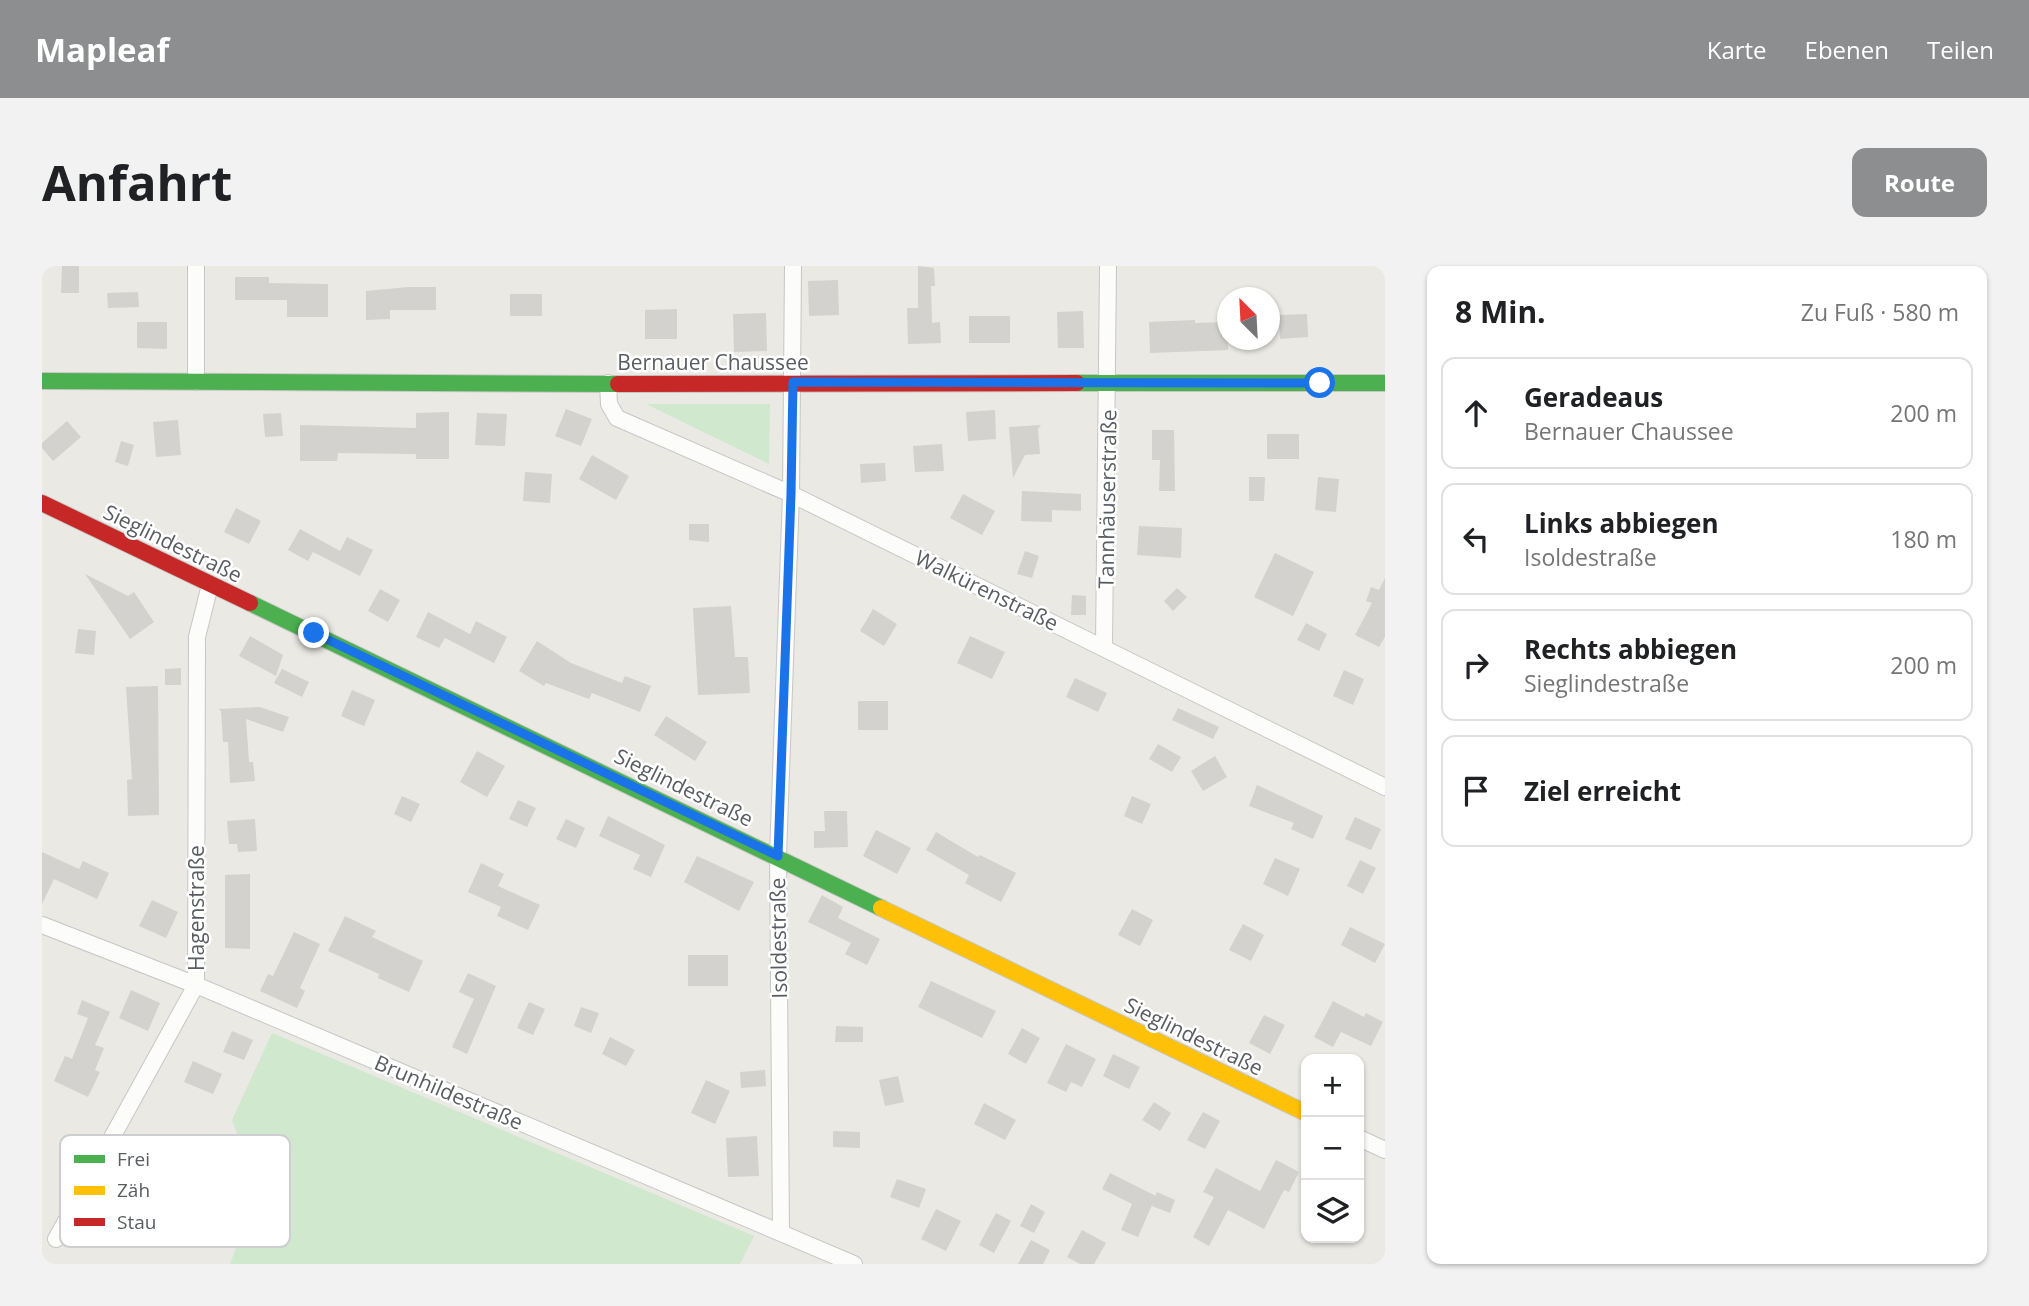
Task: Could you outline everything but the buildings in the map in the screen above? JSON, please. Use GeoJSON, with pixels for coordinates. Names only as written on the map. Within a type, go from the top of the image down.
{"type":"FeatureCollection","features":[{"type":"Feature","properties":{"kind":"street"},"geometry":{"type":"LineString","coordinates":[[196,266],[196,382]]}},
{"type":"Feature","properties":{"kind":"street","name":"Isoldestraße"},"geometry":{"type":"LineString","coordinates":[[781,1233],[778,856],[791,494],[793,266]]}},
{"type":"Feature","properties":{"kind":"street","name":"Tannhäuserstraße"},"geometry":{"type":"LineString","coordinates":[[1104,647],[1109,384],[1108,266]]}},
{"type":"Feature","properties":{"kind":"street","name":"Bernauer Chaussee"},"geometry":{"type":"LineString","coordinates":[[42,381],[1385,383]]}},
{"type":"Feature","properties":{"kind":"street","name":"Walkürenstraße"},"geometry":{"type":"LineString","coordinates":[[608,383],[609,404],[617,418],[791,494],[1385,787]]}},
{"type":"Feature","properties":{"kind":"street","name":"Sieglindestraße"},"geometry":{"type":"LineString","coordinates":[[42,503],[1301,1111]]}},
{"type":"Feature","properties":{"kind":"street","name":"Hagenstraße"},"geometry":{"type":"LineString","coordinates":[[113,1135],[196,985],[197,637],[210,585]]}},
{"type":"Feature","properties":{"kind":"street","name":"Brunhildestraße"},"geometry":{"type":"LineString","coordinates":[[42,925],[196,985],[854,1264]]}},
{"type":"Feature","properties":{"kind":"street"},"geometry":{"type":"LineString","coordinates":[[1364,1140],[1385,1150]]}},
{"type":"Feature","properties":{"kind":"street","name":"Hagenstraße"},"geometry":{"type":"LineString","coordinates":[[56,1239],[60,1232]]}},
{"type":"Feature","properties":{"kind":"green space"},"geometry":{"type":"Polygon","coordinates":[[[646,404],[770,404],[769,464],[646,404]]]}},
{"type":"Feature","properties":{"kind":"green space"},"geometry":{"type":"Polygon","coordinates":[[[272,1033],[754,1236],[740,1264],[230,1264],[236,1247],[290,1247],[290,1135],[238,1135],[232,1120],[272,1033]]]}},
{"type":"Feature","properties":{"kind":"traffic: fast"},"geometry":{"type":"LineString","coordinates":[[42,381],[618,384]]}},
{"type":"Feature","properties":{"kind":"traffic: fast"},"geometry":{"type":"LineString","coordinates":[[1077,383],[1385,383]]}},
{"type":"Feature","properties":{"kind":"traffic: fast"},"geometry":{"type":"LineString","coordinates":[[250,603],[881,908]]}},
{"type":"Feature","properties":{"kind":"traffic: slow"},"geometry":{"type":"LineString","coordinates":[[881,908],[1301,1111]]}},
{"type":"Feature","properties":{"kind":"traffic: jam"},"geometry":{"type":"LineString","coordinates":[[618,384],[1077,383]]}},
{"type":"Feature","properties":{"kind":"traffic: jam"},"geometry":{"type":"LineString","coordinates":[[42,503],[250,603]]}},
{"type":"Feature","properties":{"kind":"route"},"geometry":{"type":"LineString","coordinates":[[314,633],[778,856],[793,382],[1320,383]]}}]}
